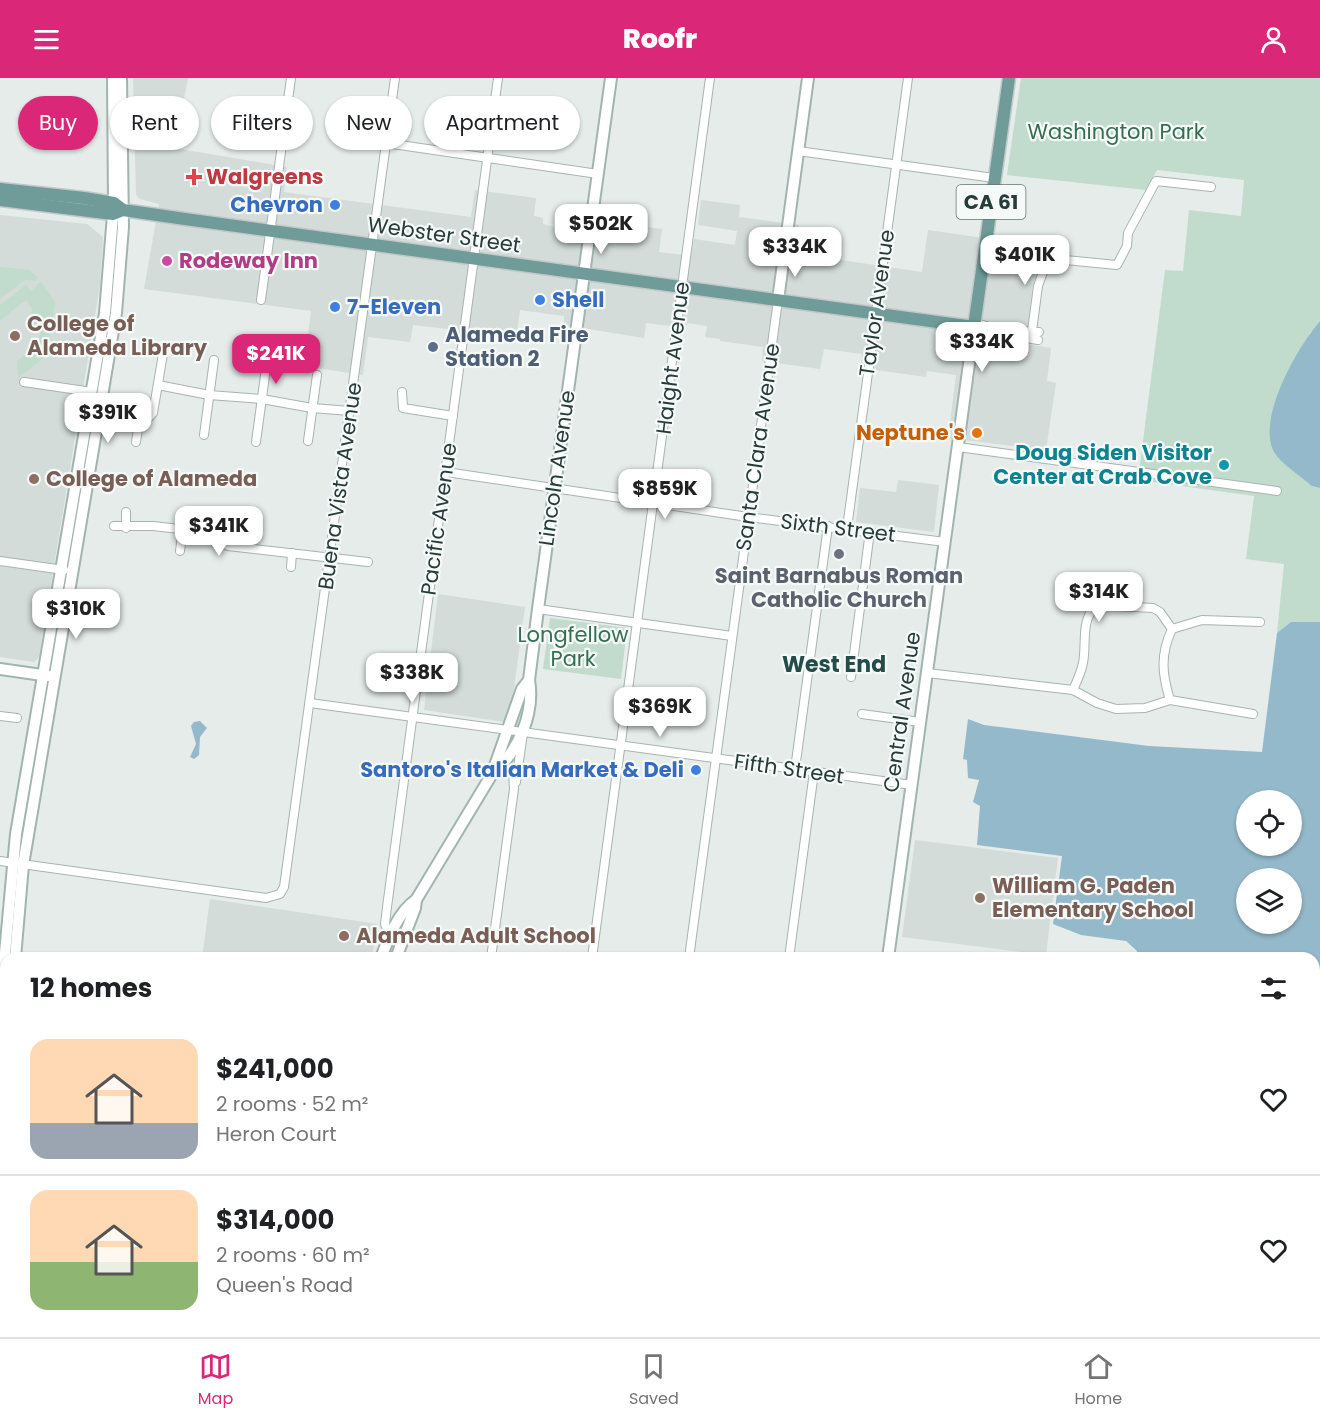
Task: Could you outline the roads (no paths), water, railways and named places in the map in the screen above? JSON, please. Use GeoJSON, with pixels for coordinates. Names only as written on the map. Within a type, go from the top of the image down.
{"type":"FeatureCollection","features":[{"type":"Feature","properties":{"kind":"main road","name":"Central Avenue"},"geometry":{"type":"LineString","coordinates":[[974,327],[1009,78]]}},
{"type":"Feature","properties":{"kind":"main road","name":"Webster Street"},"geometry":{"type":"LineString","coordinates":[[0,189],[116,209],[974,327]]}},
{"type":"Feature","properties":{"kind":"main road","name":"Webster Street"},"geometry":{"type":"LineString","coordinates":[[0,200],[116,209]]}},
{"type":"Feature","properties":{"kind":"street"},"geometry":{"type":"LineString","coordinates":[[16,952],[23,865],[50,676],[116,313],[113,78]]}},
{"type":"Feature","properties":{"kind":"street"},"geometry":{"type":"LineString","coordinates":[[68,570],[110,267],[116,209],[121,78]]}},
{"type":"Feature","properties":{"kind":"street"},"geometry":{"type":"LineString","coordinates":[[261,300],[291,78]]}},
{"type":"Feature","properties":{"kind":"street","name":"Buena Vista Avenue"},"geometry":{"type":"LineString","coordinates":[[393,96],[395,78]]}},
{"type":"Feature","properties":{"kind":"street","name":"Pacific Avenue"},"geometry":{"type":"LineString","coordinates":[[383,952],[390,936],[385,924],[498,78]]}},
{"type":"Feature","properties":{"kind":"street","name":"Lincoln Avenue"},"geometry":{"type":"LineString","coordinates":[[492,952],[514,789],[519,774],[523,733],[531,690],[529,680],[538,609],[611,78]]}},
{"type":"Feature","properties":{"kind":"street","name":"Haight Avenue"},"geometry":{"type":"LineString","coordinates":[[593,952],[710,78]]}},
{"type":"Feature","properties":{"kind":"street","name":"Santa Clara Avenue"},"geometry":{"type":"LineString","coordinates":[[690,952],[808,78]]}},
{"type":"Feature","properties":{"kind":"street","name":"Taylor Avenue"},"geometry":{"type":"LineString","coordinates":[[847,528],[908,78]]}},
{"type":"Feature","properties":{"kind":"street"},"geometry":{"type":"LineString","coordinates":[[412,147],[597,174]]}},
{"type":"Feature","properties":{"kind":"street","name":"Buena Vista Avenue"},"geometry":{"type":"LineString","coordinates":[[23,865],[266,897],[280,894],[286,878],[385,150]]}},
{"type":"Feature","properties":{"kind":"street"},"geometry":{"type":"LineString","coordinates":[[798,151],[994,178]]}},
{"type":"Feature","properties":{"kind":"street"},"geometry":{"type":"LineString","coordinates":[[985,243],[1040,251],[1050,259],[1117,265],[1127,246],[1128,233],[1156,181],[1211,187]]}},
{"type":"Feature","properties":{"kind":"street","name":"Webster Street"},"geometry":{"type":"LineString","coordinates":[[974,327],[984,325],[996,330],[1036,334],[1039,278],[1044,263],[1050,259]]}},
{"type":"Feature","properties":{"kind":"street","name":"Central Avenue"},"geometry":{"type":"LineString","coordinates":[[889,952],[974,327]]}},
{"type":"Feature","properties":{"kind":"street"},"geometry":{"type":"LineString","coordinates":[[136,442],[138,429],[153,413],[163,354]]}},
{"type":"Feature","properties":{"kind":"street"},"geometry":{"type":"LineString","coordinates":[[204,435],[214,360]]}},
{"type":"Feature","properties":{"kind":"street"},"geometry":{"type":"LineString","coordinates":[[256,442],[266,368]]}},
{"type":"Feature","properties":{"kind":"street"},"geometry":{"type":"LineString","coordinates":[[308,441],[317,375]]}},
{"type":"Feature","properties":{"kind":"street"},"geometry":{"type":"LineString","coordinates":[[24,382],[92,392]]}},
{"type":"Feature","properties":{"kind":"street"},"geometry":{"type":"LineString","coordinates":[[158,385],[209,395],[262,399],[312,408],[350,411]]}},
{"type":"Feature","properties":{"kind":"street"},"geometry":{"type":"LineString","coordinates":[[402,392],[403,408],[453,416]]}},
{"type":"Feature","properties":{"kind":"street"},"geometry":{"type":"LineString","coordinates":[[958,447],[1277,491]]}},
{"type":"Feature","properties":{"kind":"street","name":"Sixth Street"},"geometry":{"type":"LineString","coordinates":[[446,472],[748,517],[945,542]]}},
{"type":"Feature","properties":{"kind":"street"},"geometry":{"type":"LineString","coordinates":[[126,512],[126,528]]}},
{"type":"Feature","properties":{"kind":"street"},"geometry":{"type":"LineString","coordinates":[[114,526],[126,528],[153,526],[197,531],[228,546],[368,562]]}},
{"type":"Feature","properties":{"kind":"street"},"geometry":{"type":"LineString","coordinates":[[795,769],[828,526]]}},
{"type":"Feature","properties":{"kind":"street"},"geometry":{"type":"LineString","coordinates":[[180,551],[183,530]]}},
{"type":"Feature","properties":{"kind":"street"},"geometry":{"type":"LineString","coordinates":[[851,676],[870,531]]}},
{"type":"Feature","properties":{"kind":"street"},"geometry":{"type":"LineString","coordinates":[[291,567],[292,553]]}},
{"type":"Feature","properties":{"kind":"street"},"geometry":{"type":"LineString","coordinates":[[0,561],[68,570]]}},
{"type":"Feature","properties":{"kind":"street"},"geometry":{"type":"LineString","coordinates":[[1073,690],[1083,663],[1088,613],[1096,605],[1153,608],[1160,612],[1172,629]]}},
{"type":"Feature","properties":{"kind":"street"},"geometry":{"type":"LineString","coordinates":[[538,609],[732,636]]}},
{"type":"Feature","properties":{"kind":"street"},"geometry":{"type":"LineString","coordinates":[[1172,629],[1202,620],[1260,622]]}},
{"type":"Feature","properties":{"kind":"street"},"geometry":{"type":"LineString","coordinates":[[1170,700],[1163,677],[1162,657],[1172,629]]}},
{"type":"Feature","properties":{"kind":"street"},"geometry":{"type":"LineString","coordinates":[[0,669],[50,676]]}},
{"type":"Feature","properties":{"kind":"street"},"geometry":{"type":"LineString","coordinates":[[927,673],[1073,690],[1097,703],[1116,708],[1145,708],[1170,700],[1253,714]]}},
{"type":"Feature","properties":{"kind":"street"},"geometry":{"type":"LineString","coordinates":[[2,952],[6,862],[50,676]]}},
{"type":"Feature","properties":{"kind":"street","name":"Lincoln Avenue"},"geometry":{"type":"LineString","coordinates":[[492,774],[495,761],[509,732],[521,698],[522,689],[529,680]]}},
{"type":"Feature","properties":{"kind":"street"},"geometry":{"type":"LineString","coordinates":[[390,952],[392,942],[390,936],[408,906],[416,900],[492,774],[502,766],[523,733],[521,698]]}},
{"type":"Feature","properties":{"kind":"street","name":"Fifth Street"},"geometry":{"type":"LineString","coordinates":[[310,703],[509,732],[912,785]]}},
{"type":"Feature","properties":{"kind":"street"},"geometry":{"type":"LineString","coordinates":[[862,714],[920,722]]}},
{"type":"Feature","properties":{"kind":"street"},"geometry":{"type":"LineString","coordinates":[[0,716],[17,718]]}},
{"type":"Feature","properties":{"kind":"street"},"geometry":{"type":"LineString","coordinates":[[502,766],[513,772],[514,789]]}},
{"type":"Feature","properties":{"kind":"street"},"geometry":{"type":"LineString","coordinates":[[790,952],[814,772]]}},
{"type":"Feature","properties":{"kind":"street"},"geometry":{"type":"LineString","coordinates":[[6,862],[23,865]]}},
{"type":"Feature","properties":{"kind":"street"},"geometry":{"type":"LineString","coordinates":[[398,952],[416,900]]}},
{"type":"Feature","properties":{"kind":"water"},"geometry":{"type":"Polygon","coordinates":[[[1320,321],[1320,488],[1312,486],[1281,461],[1274,452],[1270,438],[1270,421],[1291,365],[1320,321]]]}},
{"type":"Feature","properties":{"kind":"water"},"geometry":{"type":"Polygon","coordinates":[[[1291,622],[1320,622],[1320,952],[1137,952],[1126,941],[1081,935],[1053,924],[1062,856],[977,845],[980,806],[973,802],[979,780],[968,778],[967,760],[963,759],[968,719],[984,725],[1149,746],[1262,752],[1277,633],[1291,622]]]}},
{"type":"Feature","properties":{"kind":"water"},"geometry":{"type":"Polygon","coordinates":[[[200,721],[207,728],[200,737],[199,755],[194,759],[190,757],[196,744],[191,726],[194,722],[200,721]]]}},
{"type":"Feature","properties":{"kind":"place","name":"Walgreens"},"geometry":{"type":"Point","coordinates":[194,177]}},
{"type":"Feature","properties":{"kind":"place","name":"Chevron"},"geometry":{"type":"Point","coordinates":[335,205]}},
{"type":"Feature","properties":{"kind":"place","name":"Rodeway Inn"},"geometry":{"type":"Point","coordinates":[167,261]}},
{"type":"Feature","properties":{"kind":"place","name":"Shell"},"geometry":{"type":"Point","coordinates":[540,300]}},
{"type":"Feature","properties":{"kind":"place","name":"7-Eleven"},"geometry":{"type":"Point","coordinates":[335,307]}},
{"type":"Feature","properties":{"kind":"place","name":"College of Alameda Library"},"geometry":{"type":"Point","coordinates":[15,336]}},
{"type":"Feature","properties":{"kind":"place","name":"Alameda Fire Station 2"},"geometry":{"type":"Point","coordinates":[433,347]}},
{"type":"Feature","properties":{"kind":"place","name":"Neptune's"},"geometry":{"type":"Point","coordinates":[977,433]}},
{"type":"Feature","properties":{"kind":"place","name":"Doug Siden Visitor Center at Crab Cove"},"geometry":{"type":"Point","coordinates":[1224,465]}},
{"type":"Feature","properties":{"kind":"place","name":"College of Alameda"},"geometry":{"type":"Point","coordinates":[34,479]}},
{"type":"Feature","properties":{"kind":"place","name":"Saint Barnabus Roman Catholic Church"},"geometry":{"type":"Point","coordinates":[839,554]}},
{"type":"Feature","properties":{"kind":"place","name":"Santoro's Italian Market & Deli"},"geometry":{"type":"Point","coordinates":[696,770]}},
{"type":"Feature","properties":{"kind":"place","name":"William G. Paden Elementary School"},"geometry":{"type":"Point","coordinates":[980,898]}},
{"type":"Feature","properties":{"kind":"place","name":"Alameda Adult School"},"geometry":{"type":"Point","coordinates":[344,936]}},
{"type":"Feature","properties":{"kind":"district","name":"West End"},"geometry":{"type":"Point","coordinates":[834,664]}},
{"type":"Feature","properties":{"kind":"park label","name":"Washington Park"},"geometry":{"type":"Point","coordinates":[1116,132]}},
{"type":"Feature","properties":{"kind":"park label","name":"Longfellow Park"},"geometry":{"type":"Point","coordinates":[573,647]}}]}
